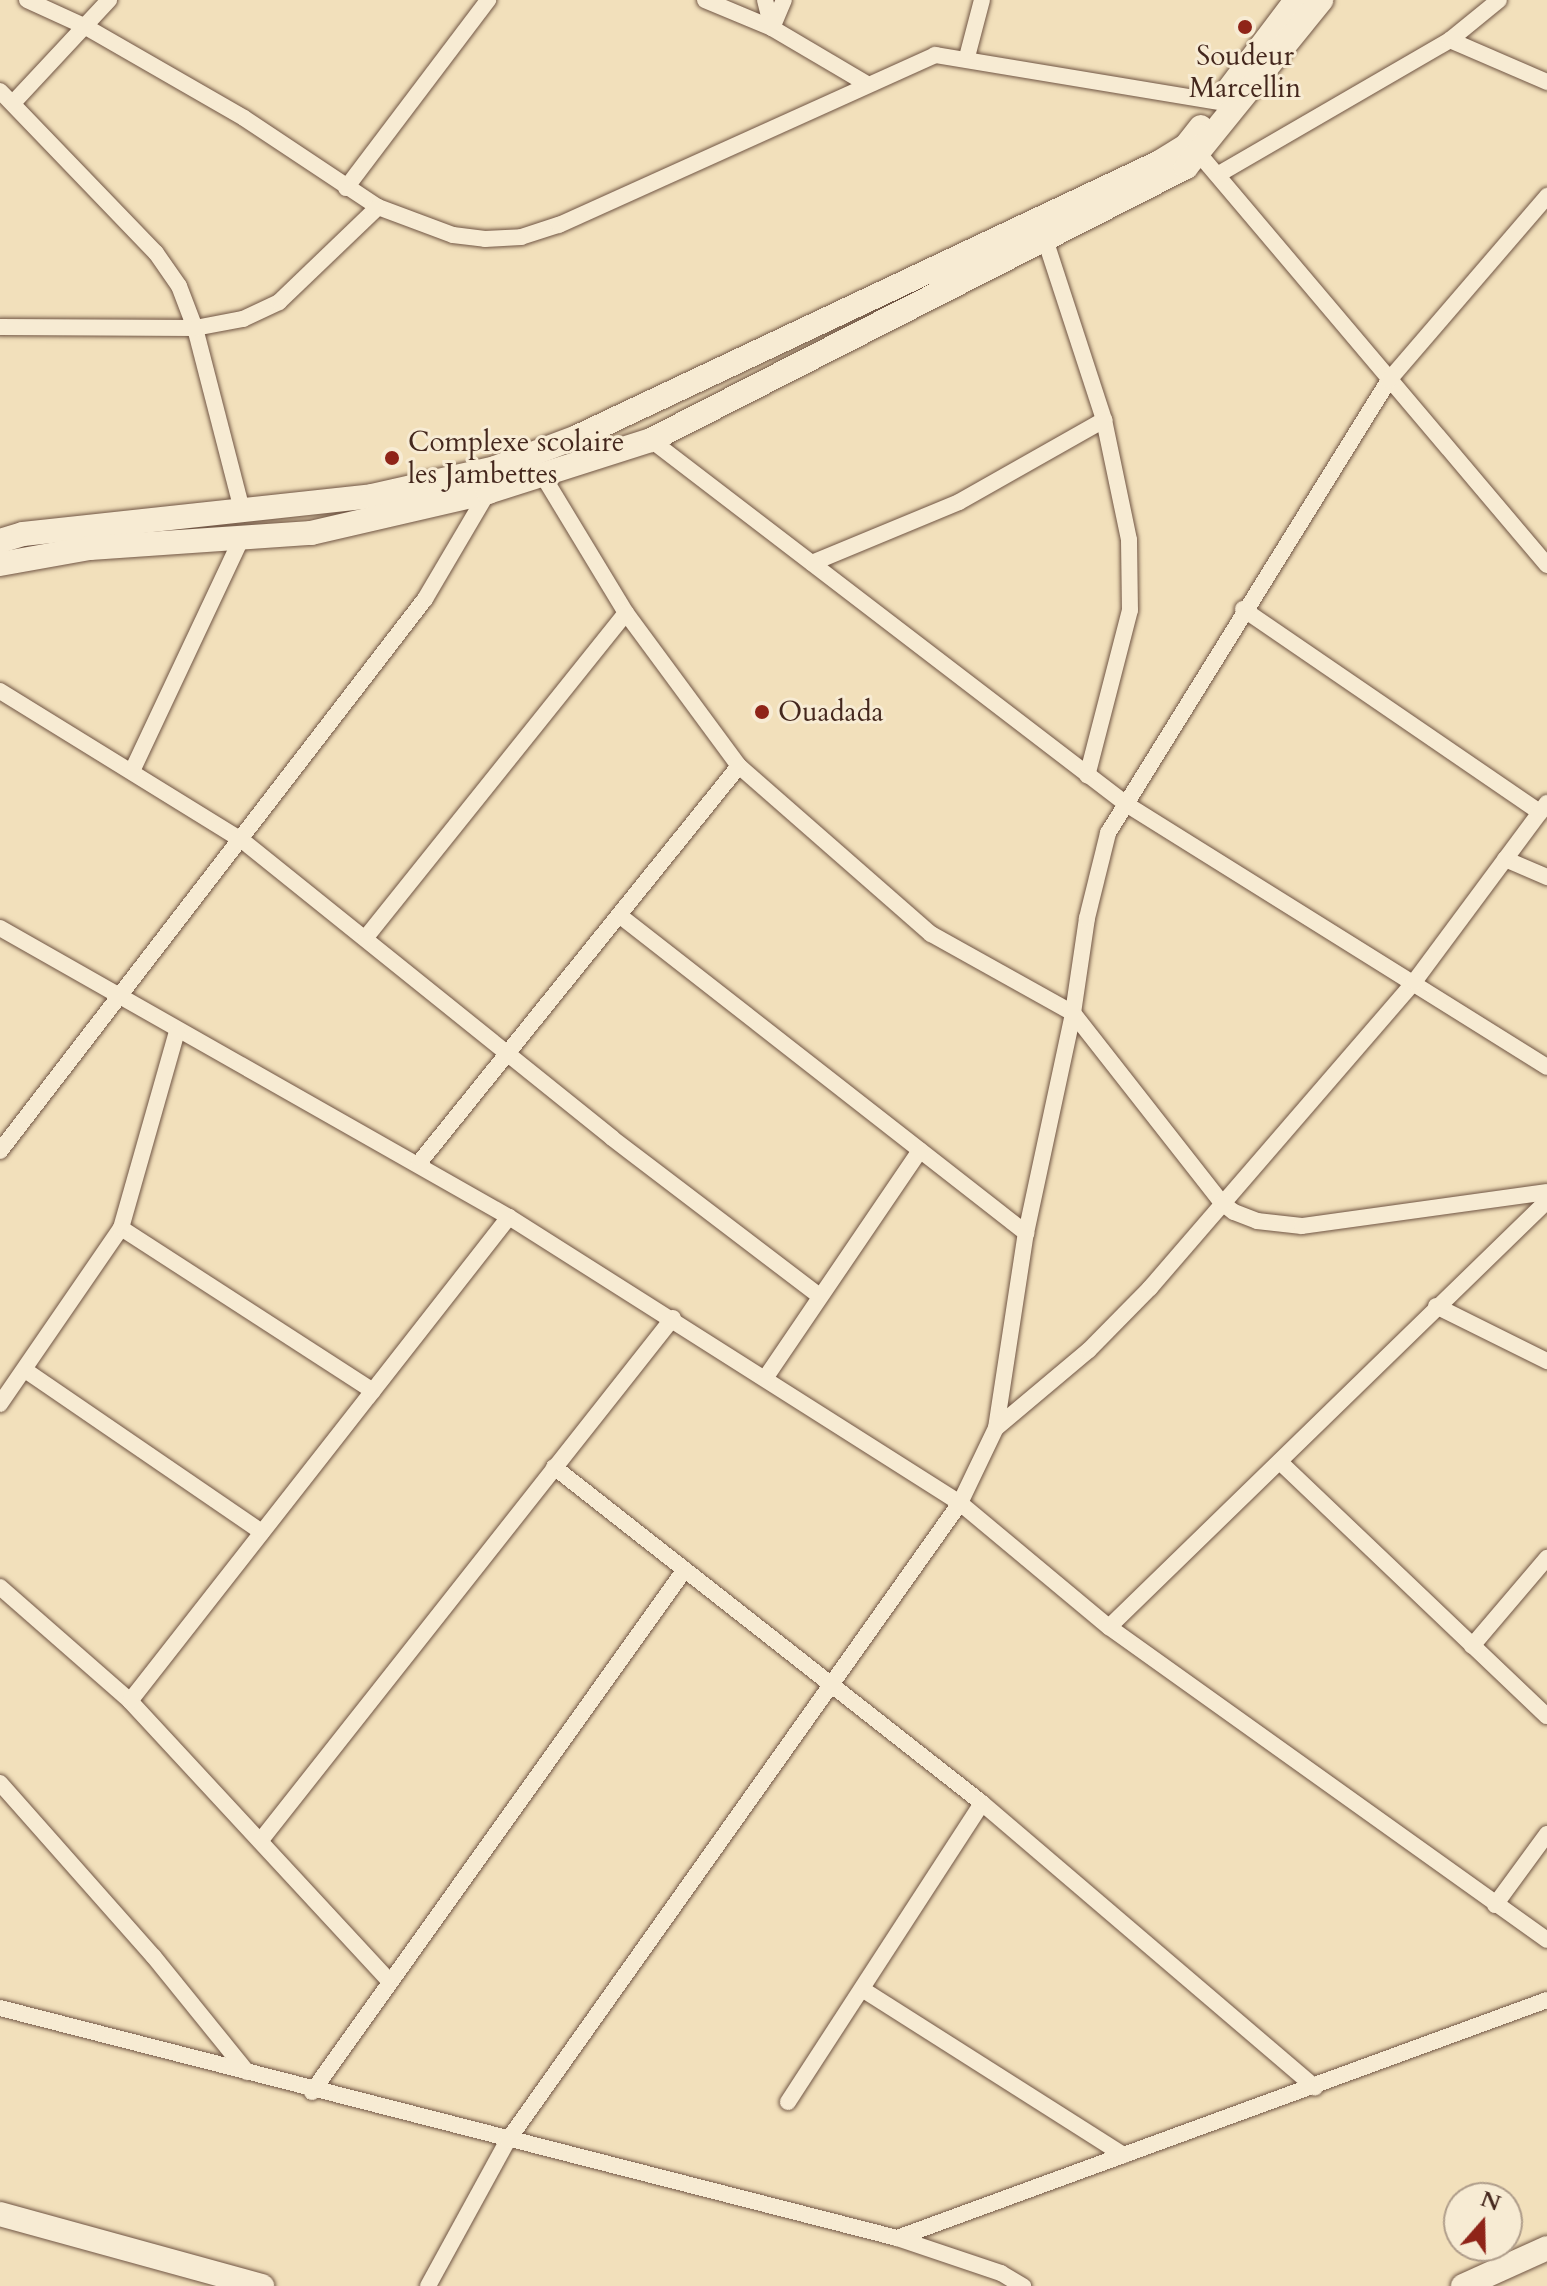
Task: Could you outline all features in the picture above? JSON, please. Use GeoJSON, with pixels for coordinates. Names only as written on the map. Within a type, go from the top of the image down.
{"type":"FeatureCollection","features":[{"type":"Feature","properties":{"kind":"street"},"geometry":{"type":"LineString","coordinates":[[27,0],[86,27],[244,118],[378,207],[453,235],[521,237],[559,225],[935,55],[967,57],[1219,102]]}},
{"type":"Feature","properties":{"kind":"street"},"geometry":{"type":"LineString","coordinates":[[109,0],[86,27],[6,97],[156,253],[179,286],[195,328],[243,513]]}},
{"type":"Feature","properties":{"kind":"street"},"geometry":{"type":"LineString","coordinates":[[346,188],[488,0]]}},
{"type":"Feature","properties":{"kind":"street"},"geometry":{"type":"LineString","coordinates":[[705,0],[772,28],[867,84]]}},
{"type":"Feature","properties":{"kind":"street"},"geometry":{"type":"LineString","coordinates":[[765,0],[772,28]]}},
{"type":"Feature","properties":{"kind":"street"},"geometry":{"type":"LineString","coordinates":[[772,28],[784,0]]}},
{"type":"Feature","properties":{"kind":"street"},"geometry":{"type":"LineString","coordinates":[[967,57],[982,0]]}},
{"type":"Feature","properties":{"kind":"street"},"geometry":{"type":"LineString","coordinates":[[0,541],[23,534],[243,513],[418,486],[495,468],[577,437],[1160,162],[1186,146],[1296,0]]}},
{"type":"Feature","properties":{"kind":"street"},"geometry":{"type":"LineString","coordinates":[[0,564],[90,548],[311,533],[488,492],[651,440],[1044,236],[1186,167],[1200,155],[1321,0]]}},
{"type":"Feature","properties":{"kind":"street"},"geometry":{"type":"LineString","coordinates":[[1219,174],[1450,40],[1499,0]]}},
{"type":"Feature","properties":{"kind":"street"},"geometry":{"type":"LineString","coordinates":[[1450,40],[1547,82]]}},
{"type":"Feature","properties":{"kind":"street"},"geometry":{"type":"LineString","coordinates":[[1200,155],[1547,565]]}},
{"type":"Feature","properties":{"kind":"street"},"geometry":{"type":"LineString","coordinates":[[428,2286],[508,2140],[834,1685],[960,1503],[996,1428],[1026,1233],[1073,1013],[1096,875],[1108,833],[1243,609],[1389,380],[1547,196]]}},
{"type":"Feature","properties":{"kind":"street"},"geometry":{"type":"LineString","coordinates":[[0,327],[195,328],[243,319],[279,302],[378,207]]}},
{"type":"Feature","properties":{"kind":"street"},"geometry":{"type":"LineString","coordinates":[[1044,236],[1104,420],[1129,540],[1132,576],[1121,658],[1087,776]]}},
{"type":"Feature","properties":{"kind":"street"},"geometry":{"type":"LineString","coordinates":[[812,563],[959,502],[1104,420]]}},
{"type":"Feature","properties":{"kind":"street"},"geometry":{"type":"LineString","coordinates":[[651,440],[1126,804],[1547,1067]]}},
{"type":"Feature","properties":{"kind":"street"},"geometry":{"type":"LineString","coordinates":[[543,476],[626,613],[739,766],[931,934],[1073,1013],[1221,1202],[1257,1221],[1302,1226],[1547,1192]]}},
{"type":"Feature","properties":{"kind":"street"},"geometry":{"type":"LineString","coordinates":[[0,1151],[243,841],[425,599],[488,492]]}},
{"type":"Feature","properties":{"kind":"street"},"geometry":{"type":"LineString","coordinates":[[133,769],[241,539]]}},
{"type":"Feature","properties":{"kind":"street"},"geometry":{"type":"LineString","coordinates":[[996,1428],[1140,1298],[1414,982],[1544,808],[1243,609]]}},
{"type":"Feature","properties":{"kind":"street"},"geometry":{"type":"LineString","coordinates":[[367,936],[626,613]]}},
{"type":"Feature","properties":{"kind":"street"},"geometry":{"type":"LineString","coordinates":[[0,691],[133,769],[243,841],[367,936],[624,1147],[818,1295]]}},
{"type":"Feature","properties":{"kind":"street"},"geometry":{"type":"LineString","coordinates":[[419,1163],[507,1049],[739,766]]}},
{"type":"Feature","properties":{"kind":"street"},"geometry":{"type":"LineString","coordinates":[[1505,859],[1547,877]]}},
{"type":"Feature","properties":{"kind":"street"},"geometry":{"type":"LineString","coordinates":[[619,915],[1026,1233]]}},
{"type":"Feature","properties":{"kind":"street"},"geometry":{"type":"LineString","coordinates":[[0,928],[177,1031],[419,1163],[673,1318],[960,1503],[1109,1627],[1547,1940]]}},
{"type":"Feature","properties":{"kind":"street"},"geometry":{"type":"LineString","coordinates":[[0,1404],[121,1228],[177,1031]]}},
{"type":"Feature","properties":{"kind":"street"},"geometry":{"type":"LineString","coordinates":[[766,1377],[818,1295],[920,1150]]}},
{"type":"Feature","properties":{"kind":"street"},"geometry":{"type":"LineString","coordinates":[[1109,1627],[1547,1201]]}},
{"type":"Feature","properties":{"kind":"street"},"geometry":{"type":"LineString","coordinates":[[130,1701],[509,1217]]}},
{"type":"Feature","properties":{"kind":"street"},"geometry":{"type":"LineString","coordinates":[[121,1228],[373,1391]]}},
{"type":"Feature","properties":{"kind":"street"},"geometry":{"type":"LineString","coordinates":[[1436,1306],[1547,1361]]}},
{"type":"Feature","properties":{"kind":"street"},"geometry":{"type":"LineString","coordinates":[[261,1840],[673,1318]]}},
{"type":"Feature","properties":{"kind":"street"},"geometry":{"type":"LineString","coordinates":[[25,1370],[262,1532]]}},
{"type":"Feature","properties":{"kind":"street"},"geometry":{"type":"LineString","coordinates":[[1281,1463],[1547,1716]]}},
{"type":"Feature","properties":{"kind":"street"},"geometry":{"type":"LineString","coordinates":[[554,1467],[683,1572],[834,1685],[982,1803],[1315,2087]]}},
{"type":"Feature","properties":{"kind":"street"},"geometry":{"type":"LineString","coordinates":[[1472,1646],[1547,1558]]}},
{"type":"Feature","properties":{"kind":"street"},"geometry":{"type":"LineString","coordinates":[[312,2092],[683,1572]]}},
{"type":"Feature","properties":{"kind":"street"},"geometry":{"type":"LineString","coordinates":[[0,1587],[130,1701],[390,1982]]}},
{"type":"Feature","properties":{"kind":"street"},"geometry":{"type":"LineString","coordinates":[[0,1783],[154,1957],[247,2072]]}},
{"type":"Feature","properties":{"kind":"street"},"geometry":{"type":"LineString","coordinates":[[788,2102],[982,1803]]}},
{"type":"Feature","properties":{"kind":"street"},"geometry":{"type":"LineString","coordinates":[[1495,1905],[1547,1834]]}},
{"type":"Feature","properties":{"kind":"street"},"geometry":{"type":"LineString","coordinates":[[862,1989],[1124,2155]]}},
{"type":"Feature","properties":{"kind":"street"},"geometry":{"type":"LineString","coordinates":[[897,2238],[1547,2000]]}},
{"type":"Feature","properties":{"kind":"street"},"geometry":{"type":"LineString","coordinates":[[0,2008],[247,2072],[312,2092],[897,2238],[1001,2273],[1023,2286]]}},
{"type":"Feature","properties":{"kind":"street"},"geometry":{"type":"LineString","coordinates":[[0,2214],[262,2286]]}},
{"type":"Feature","properties":{"kind":"street"},"geometry":{"type":"LineString","coordinates":[[1463,2286],[1547,2248]]}},
{"type":"Feature","properties":{"kind":"place","name":"Soudeur Marcellin"},"geometry":{"type":"Point","coordinates":[1245,27]}},
{"type":"Feature","properties":{"kind":"place","name":"Complexe scolaire les Jambettes"},"geometry":{"type":"Point","coordinates":[392,458]}},
{"type":"Feature","properties":{"kind":"place","name":"Ouadada"},"geometry":{"type":"Point","coordinates":[762,712]}}]}
